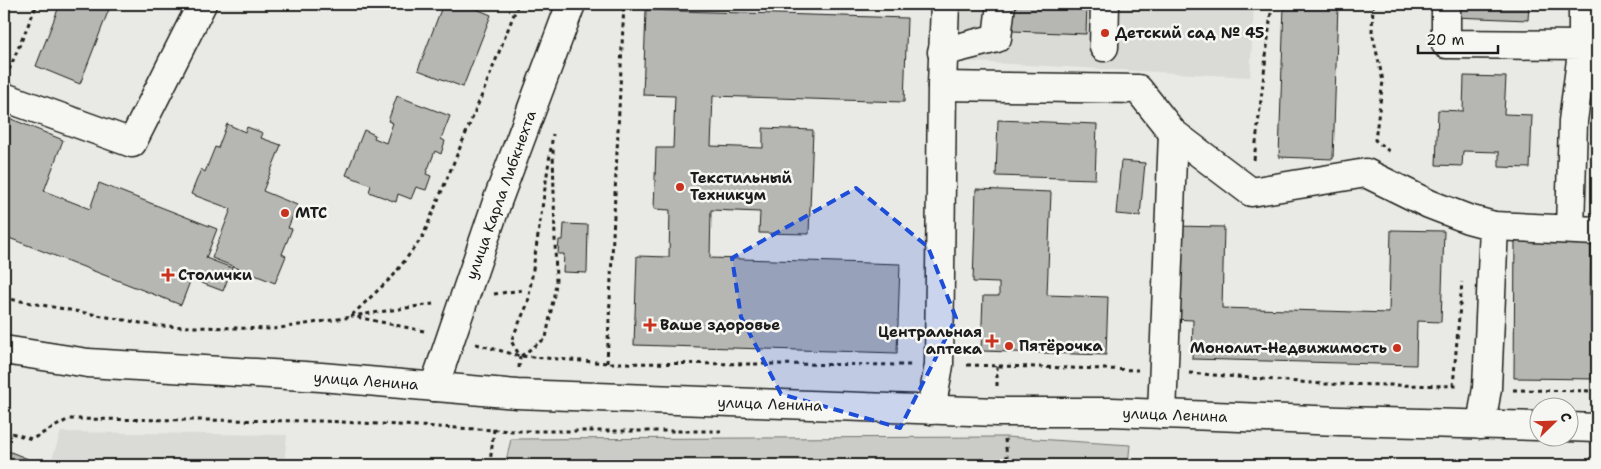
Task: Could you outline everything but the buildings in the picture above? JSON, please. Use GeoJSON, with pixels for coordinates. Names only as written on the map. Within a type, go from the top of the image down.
{"type":"FeatureCollection","features":[{"type":"Feature","properties":{"kind":"main road"},"geometry":{"type":"LineString","coordinates":[[6,86],[132,143],[202,4]]}},
{"type":"Feature","properties":{"kind":"main road","name":"улица Карла Либкнехта"},"geometry":{"type":"LineString","coordinates":[[434,386],[498,199],[571,4]]}},
{"type":"Feature","properties":{"kind":"main road"},"geometry":{"type":"LineString","coordinates":[[931,410],[939,365],[942,52],[945,4]]}},
{"type":"Feature","properties":{"kind":"main road"},"geometry":{"type":"LineString","coordinates":[[942,52],[997,38],[1000,4]]}},
{"type":"Feature","properties":{"kind":"main road"},"geometry":{"type":"LineString","coordinates":[[1104,47],[1105,4]]}},
{"type":"Feature","properties":{"kind":"main road"},"geometry":{"type":"LineString","coordinates":[[1446,4],[1446,44],[1583,45]]}},
{"type":"Feature","properties":{"kind":"main road"},"geometry":{"type":"LineString","coordinates":[[1570,230],[1573,121],[1583,45],[1583,4]]}},
{"type":"Feature","properties":{"kind":"main road"},"geometry":{"type":"LineString","coordinates":[[942,86],[1138,89],[1173,133],[1250,192],[1366,173],[1429,204],[1468,219],[1494,226],[1597,231]]}},
{"type":"Feature","properties":{"kind":"main road"},"geometry":{"type":"LineString","coordinates":[[1162,414],[1173,133]]}},
{"type":"Feature","properties":{"kind":"main road"},"geometry":{"type":"LineString","coordinates":[[1481,425],[1487,388],[1494,226]]}},
{"type":"Feature","properties":{"kind":"main road","name":"улица Ленина"},"geometry":{"type":"LineString","coordinates":[[4,350],[88,362],[434,386],[517,394],[931,410],[1162,414],[1528,426]]}},
{"type":"Feature","properties":{"kind":"main road"},"geometry":{"type":"LineString","coordinates":[[1578,427],[1597,428]]}},
{"type":"Feature","properties":{"kind":"path"},"geometry":{"type":"LineString","coordinates":[[6,86],[37,4]]}},
{"type":"Feature","properties":{"kind":"path"},"geometry":{"type":"LineString","coordinates":[[352,316],[394,275],[423,236],[518,4]]}},
{"type":"Feature","properties":{"kind":"path"},"geometry":{"type":"LineString","coordinates":[[607,363],[624,4]]}},
{"type":"Feature","properties":{"kind":"path"},"geometry":{"type":"LineString","coordinates":[[1250,192],[1272,4]]}},
{"type":"Feature","properties":{"kind":"path"},"geometry":{"type":"LineString","coordinates":[[1373,4],[1372,32],[1383,81],[1375,140],[1396,158]]}},
{"type":"Feature","properties":{"kind":"path"},"geometry":{"type":"LineString","coordinates":[[520,356],[511,341],[528,303],[553,131]]}},
{"type":"Feature","properties":{"kind":"path"},"geometry":{"type":"LineString","coordinates":[[520,356],[546,338],[556,284],[552,140]]}},
{"type":"Feature","properties":{"kind":"path"},"geometry":{"type":"LineString","coordinates":[[1453,386],[1462,278]]}},
{"type":"Feature","properties":{"kind":"path"},"geometry":{"type":"LineString","coordinates":[[485,296],[523,290]]}},
{"type":"Feature","properties":{"kind":"path"},"geometry":{"type":"LineString","coordinates":[[4,298],[157,326],[273,329],[437,303],[352,316]]}},
{"type":"Feature","properties":{"kind":"path"},"geometry":{"type":"LineString","coordinates":[[352,316],[450,337],[520,356],[607,363],[1007,365],[1164,372],[1324,384],[1453,386],[1524,391],[1597,391]]}},
{"type":"Feature","properties":{"kind":"path"},"geometry":{"type":"LineString","coordinates":[[4,431],[32,440],[69,419],[322,421],[514,431]]}},
{"type":"Feature","properties":{"kind":"path"},"geometry":{"type":"LineString","coordinates":[[494,429],[490,463],[495,465]]}},
{"type":"Feature","properties":{"kind":"path"},"geometry":{"type":"LineString","coordinates":[[1005,437],[1008,465]]}},
{"type":"Feature","properties":{"kind":"highlighted area"},"geometry":{"type":"Polygon","coordinates":[[[856,188],[928,247],[956,318],[900,428],[781,394],[741,317],[732,258],[856,188]]]}},
{"type":"Feature","properties":{"kind":"shaded area","name":"Детский сад № 45"},"geometry":{"type":"Polygon","coordinates":[[[959,4],[1254,4],[1250,77],[956,61],[959,4]]]}},
{"type":"Feature","properties":{"kind":"shaded area"},"geometry":{"type":"Polygon","coordinates":[[[61,432],[287,435],[284,465],[50,465],[61,432]]]}},
{"type":"Feature","properties":{"kind":"shaded area"},"geometry":{"type":"Polygon","coordinates":[[[1005,437],[1130,445],[1128,465],[505,465],[511,439],[1005,437]]]}},
{"type":"Feature","properties":{"kind":"place","name":"Детский сад № 45"},"geometry":{"type":"Point","coordinates":[1105,33]}},
{"type":"Feature","properties":{"kind":"place","name":"Текстильный Техникум"},"geometry":{"type":"Point","coordinates":[680,187]}},
{"type":"Feature","properties":{"kind":"place","name":"МТС"},"geometry":{"type":"Point","coordinates":[285,213]}},
{"type":"Feature","properties":{"kind":"place","name":"Столички"},"geometry":{"type":"Point","coordinates":[168,275]}},
{"type":"Feature","properties":{"kind":"place","name":"Ваше здоровье"},"geometry":{"type":"Point","coordinates":[650,325]}},
{"type":"Feature","properties":{"kind":"place","name":"Центральная аптека"},"geometry":{"type":"Point","coordinates":[992,341]}},
{"type":"Feature","properties":{"kind":"place","name":"Пятёрочка"},"geometry":{"type":"Point","coordinates":[1009,346]}},
{"type":"Feature","properties":{"kind":"place","name":"Монолит-Недвижимость"},"geometry":{"type":"Point","coordinates":[1397,348]}}]}
